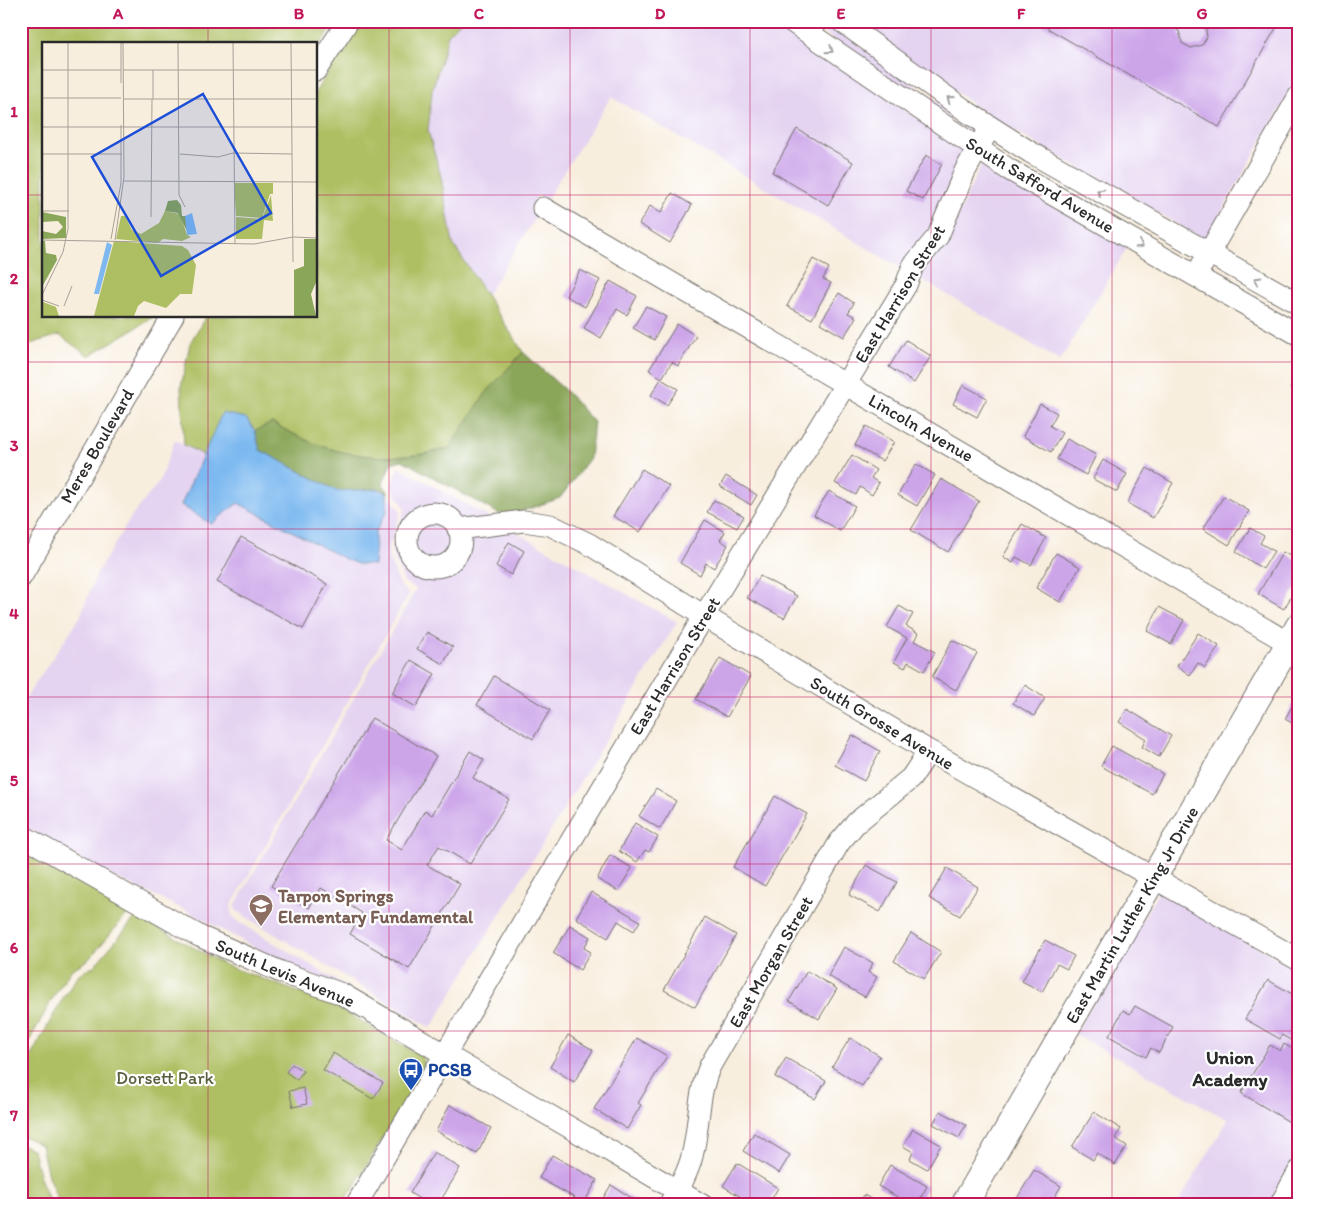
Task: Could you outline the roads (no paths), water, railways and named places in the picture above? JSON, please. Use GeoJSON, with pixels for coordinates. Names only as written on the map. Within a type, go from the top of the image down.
{"type":"FeatureCollection","features":[{"type":"Feature","properties":{"kind":"street"},"geometry":{"type":"LineString","coordinates":[[318,67],[348,21]]}},
{"type":"Feature","properties":{"kind":"street","name":"South Safford Avenue"},"geometry":{"type":"LineString","coordinates":[[791,21],[915,108],[1008,169],[1299,335]]}},
{"type":"Feature","properties":{"kind":"street","name":"South Safford Avenue"},"geometry":{"type":"LineString","coordinates":[[841,21],[990,127],[1030,152],[1299,304]]}},
{"type":"Feature","properties":{"kind":"street"},"geometry":{"type":"LineString","coordinates":[[1196,277],[1299,96]]}},
{"type":"Feature","properties":{"kind":"street","name":"East Harrison Street"},"geometry":{"type":"LineString","coordinates":[[356,1205],[704,616],[906,285],[913,266],[938,236],[964,171],[990,127]]}},
{"type":"Feature","properties":{"kind":"street","name":"Lincoln Avenue"},"geometry":{"type":"LineString","coordinates":[[543,208],[845,384],[1295,640]]}},
{"type":"Feature","properties":{"kind":"street","name":"Meres Boulevard"},"geometry":{"type":"LineString","coordinates":[[21,577],[172,318]]}},
{"type":"Feature","properties":{"kind":"street","name":"South Grosse Avenue"},"geometry":{"type":"LineString","coordinates":[[458,529],[524,521],[550,525],[589,544],[704,616],[929,751],[1299,960]]}},
{"type":"Feature","properties":{"kind":"street","name":"East Martin Luther King Jr Drive"},"geometry":{"type":"LineString","coordinates":[[964,1205],[1295,640]]}},
{"type":"Feature","properties":{"kind":"street","name":"East Morgan Street"},"geometry":{"type":"LineString","coordinates":[[674,1198],[692,1156],[701,1092],[714,1060],[840,843],[856,823],[911,778],[929,751]]}},
{"type":"Feature","properties":{"kind":"street","name":"South Levis Avenue"},"geometry":{"type":"LineString","coordinates":[[21,835],[199,936],[281,972],[342,994],[446,1054],[674,1198],[702,1205]]}},
{"type":"Feature","properties":{"kind":"street"},"geometry":{"type":"LineString","coordinates":[[1280,1205],[1299,1171]]}},
{"type":"Feature","properties":{"kind":"water"},"geometry":{"type":"Polygon","coordinates":[[[222,413],[246,418],[255,431],[260,450],[337,491],[378,489],[387,493],[387,511],[375,533],[374,565],[358,564],[347,560],[238,503],[211,524],[181,505],[222,413]]]}},
{"type":"Feature","properties":{"kind":"place","name":"Tarpon Springs Elementary Fundamental"},"geometry":{"type":"Point","coordinates":[261,927]}},
{"type":"Feature","properties":{"kind":"place","name":"PCSB"},"geometry":{"type":"Point","coordinates":[411,1091]}},
{"type":"Feature","properties":{"kind":"district","name":"Union Academy"},"geometry":{"type":"Point","coordinates":[1230,1068]}},
{"type":"Feature","properties":{"kind":"park label","name":"Dorsett Park"},"geometry":{"type":"Point","coordinates":[165,1078]}}]}
